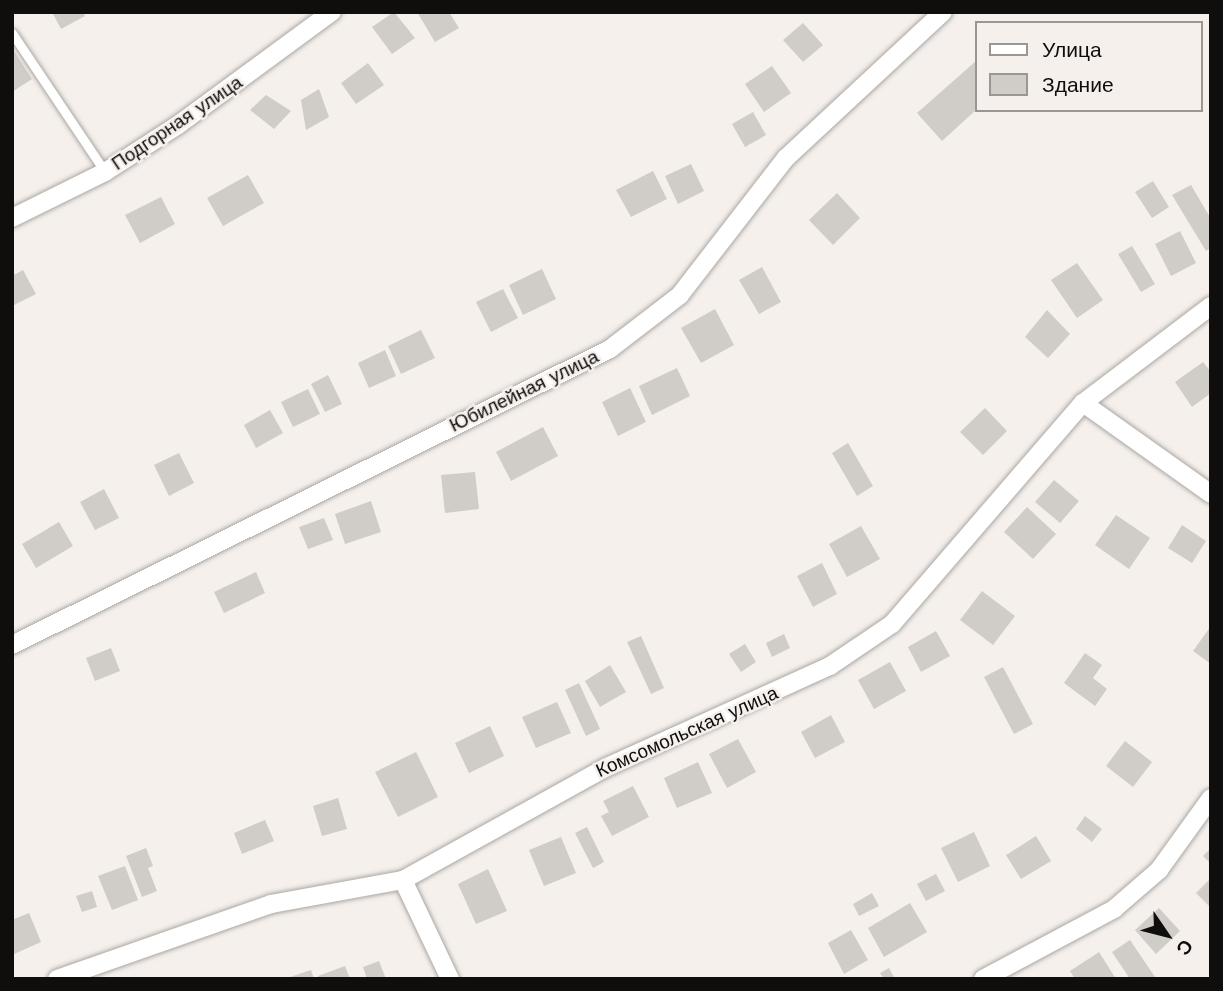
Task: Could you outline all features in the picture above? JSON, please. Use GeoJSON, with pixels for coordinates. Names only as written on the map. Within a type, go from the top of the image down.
{"type":"FeatureCollection","features":[{"type":"Feature","properties":{"kind":"street","name":"Подгорная улица"},"geometry":{"type":"LineString","coordinates":[[12,218],[105,172],[178,125],[332,12]]}},
{"type":"Feature","properties":{"kind":"street","name":"Юбилейная улица"},"geometry":{"type":"LineString","coordinates":[[12,645],[610,348],[680,295],[786,158],[943,12]]}},
{"type":"Feature","properties":{"kind":"street","name":"Комсомольская улица"},"geometry":{"type":"LineString","coordinates":[[57,979],[271,904],[402,880],[607,767],[778,691],[859,648],[900,615],[1083,403],[1211,306]]}},
{"type":"Feature","properties":{"kind":"street"},"geometry":{"type":"LineString","coordinates":[[1083,403],[1211,494]]}},
{"type":"Feature","properties":{"kind":"street"},"geometry":{"type":"LineString","coordinates":[[983,979],[1114,909],[1159,870],[1211,798]]}},
{"type":"Feature","properties":{"kind":"street"},"geometry":{"type":"LineString","coordinates":[[402,880],[450,979]]}},
{"type":"Feature","properties":{"kind":"lane"},"geometry":{"type":"LineString","coordinates":[[12,33],[105,172]]}},
{"type":"Feature","properties":{"kind":"building"},"geometry":{"type":"Polygon","coordinates":[[[52,12],[83,12],[85,16],[61,29],[52,12]]]}},
{"type":"Feature","properties":{"kind":"building"},"geometry":{"type":"Polygon","coordinates":[[[394,12],[415,38],[392,54],[372,27],[394,12]]]}},
{"type":"Feature","properties":{"kind":"building"},"geometry":{"type":"Polygon","coordinates":[[[417,12],[449,12],[459,28],[435,42],[417,12]]]}},
{"type":"Feature","properties":{"kind":"building"},"geometry":{"type":"Polygon","coordinates":[[[803,23],[823,45],[803,62],[783,40],[803,23]]]}},
{"type":"Feature","properties":{"kind":"building"},"geometry":{"type":"Polygon","coordinates":[[[12,48],[32,79],[12,92],[12,48]]]}},
{"type":"Feature","properties":{"kind":"building"},"geometry":{"type":"Polygon","coordinates":[[[368,63],[384,85],[356,104],[341,83],[368,63]]]}},
{"type":"Feature","properties":{"kind":"building"},"geometry":{"type":"Polygon","coordinates":[[[974,63],[974,112],[942,141],[917,113],[974,63]]]}},
{"type":"Feature","properties":{"kind":"building"},"geometry":{"type":"Polygon","coordinates":[[[772,66],[791,93],[764,112],[745,84],[772,66]]]}},
{"type":"Feature","properties":{"kind":"building"},"geometry":{"type":"Polygon","coordinates":[[[319,89],[329,117],[306,130],[301,100],[319,89]]]}},
{"type":"Feature","properties":{"kind":"building"},"geometry":{"type":"Polygon","coordinates":[[[266,95],[291,111],[274,129],[250,110],[266,95]]]}},
{"type":"Feature","properties":{"kind":"building"},"geometry":{"type":"Polygon","coordinates":[[[753,112],[766,135],[745,147],[732,124],[753,112]]]}},
{"type":"Feature","properties":{"kind":"building"},"geometry":{"type":"Polygon","coordinates":[[[691,164],[704,191],[678,204],[665,176],[691,164]]]}},
{"type":"Feature","properties":{"kind":"building"},"geometry":{"type":"Polygon","coordinates":[[[653,171],[667,199],[631,217],[616,190],[653,171]]]}},
{"type":"Feature","properties":{"kind":"building"},"geometry":{"type":"Polygon","coordinates":[[[248,175],[264,203],[223,226],[207,198],[248,175]]]}},
{"type":"Feature","properties":{"kind":"building"},"geometry":{"type":"Polygon","coordinates":[[[1153,181],[1169,207],[1152,218],[1135,192],[1153,181]]]}},
{"type":"Feature","properties":{"kind":"building"},"geometry":{"type":"Polygon","coordinates":[[[1191,185],[1211,219],[1211,248],[1206,251],[1172,195],[1191,185]]]}},
{"type":"Feature","properties":{"kind":"building"},"geometry":{"type":"Polygon","coordinates":[[[837,193],[860,218],[833,245],[809,220],[837,193]]]}},
{"type":"Feature","properties":{"kind":"building"},"geometry":{"type":"Polygon","coordinates":[[[161,197],[175,224],[140,243],[125,215],[161,197]]]}},
{"type":"Feature","properties":{"kind":"building"},"geometry":{"type":"Polygon","coordinates":[[[1180,231],[1196,263],[1171,276],[1155,244],[1180,231]]]}},
{"type":"Feature","properties":{"kind":"building"},"geometry":{"type":"Polygon","coordinates":[[[1132,246],[1155,284],[1141,292],[1118,254],[1132,246]]]}},
{"type":"Feature","properties":{"kind":"building"},"geometry":{"type":"Polygon","coordinates":[[[1077,263],[1103,300],[1077,318],[1051,280],[1077,263]]]}},
{"type":"Feature","properties":{"kind":"building"},"geometry":{"type":"Polygon","coordinates":[[[762,267],[781,302],[759,314],[739,280],[762,267]]]}},
{"type":"Feature","properties":{"kind":"building"},"geometry":{"type":"Polygon","coordinates":[[[542,269],[556,299],[523,315],[509,285],[542,269]]]}},
{"type":"Feature","properties":{"kind":"building"},"geometry":{"type":"Polygon","coordinates":[[[23,270],[36,294],[12,306],[12,276],[23,270]]]}},
{"type":"Feature","properties":{"kind":"building"},"geometry":{"type":"Polygon","coordinates":[[[503,289],[518,318],[491,332],[476,302],[503,289]]]}},
{"type":"Feature","properties":{"kind":"building"},"geometry":{"type":"Polygon","coordinates":[[[715,309],[734,345],[701,363],[681,328],[715,309]]]}},
{"type":"Feature","properties":{"kind":"building"},"geometry":{"type":"Polygon","coordinates":[[[1047,310],[1070,334],[1048,358],[1025,337],[1047,310]]]}},
{"type":"Feature","properties":{"kind":"building"},"geometry":{"type":"Polygon","coordinates":[[[421,330],[435,358],[401,374],[388,346],[421,330]]]}},
{"type":"Feature","properties":{"kind":"building"},"geometry":{"type":"Polygon","coordinates":[[[385,350],[396,376],[369,388],[358,363],[385,350]]]}},
{"type":"Feature","properties":{"kind":"building"},"geometry":{"type":"Polygon","coordinates":[[[1203,362],[1211,372],[1211,393],[1192,407],[1175,382],[1203,362]]]}},
{"type":"Feature","properties":{"kind":"building"},"geometry":{"type":"Polygon","coordinates":[[[677,368],[690,396],[652,415],[639,386],[677,368]]]}},
{"type":"Feature","properties":{"kind":"building"},"geometry":{"type":"Polygon","coordinates":[[[328,375],[342,404],[325,412],[311,384],[328,375]]]}},
{"type":"Feature","properties":{"kind":"building"},"geometry":{"type":"Polygon","coordinates":[[[630,388],[646,422],[618,436],[602,402],[630,388]]]}},
{"type":"Feature","properties":{"kind":"building"},"geometry":{"type":"Polygon","coordinates":[[[308,389],[320,414],[293,427],[281,402],[308,389]]]}},
{"type":"Feature","properties":{"kind":"building"},"geometry":{"type":"Polygon","coordinates":[[[985,408],[1007,431],[983,455],[960,432],[985,408]]]}},
{"type":"Feature","properties":{"kind":"building"},"geometry":{"type":"Polygon","coordinates":[[[270,410],[283,433],[256,448],[244,425],[270,410]]]}},
{"type":"Feature","properties":{"kind":"building"},"geometry":{"type":"Polygon","coordinates":[[[543,427],[558,456],[511,481],[496,452],[543,427]]]}},
{"type":"Feature","properties":{"kind":"building"},"geometry":{"type":"Polygon","coordinates":[[[848,443],[873,486],[857,496],[832,453],[848,443]]]}},
{"type":"Feature","properties":{"kind":"building"},"geometry":{"type":"Polygon","coordinates":[[[179,453],[194,483],[169,496],[154,465],[179,453]]]}},
{"type":"Feature","properties":{"kind":"building"},"geometry":{"type":"Polygon","coordinates":[[[475,472],[479,509],[445,513],[441,475],[475,472]]]}},
{"type":"Feature","properties":{"kind":"building"},"geometry":{"type":"Polygon","coordinates":[[[1054,480],[1079,501],[1060,523],[1035,502],[1054,480]]]}},
{"type":"Feature","properties":{"kind":"building"},"geometry":{"type":"Polygon","coordinates":[[[104,489],[119,518],[95,530],[80,502],[104,489]]]}},
{"type":"Feature","properties":{"kind":"building"},"geometry":{"type":"Polygon","coordinates":[[[371,501],[381,532],[345,544],[335,514],[371,501]]]}},
{"type":"Feature","properties":{"kind":"building"},"geometry":{"type":"Polygon","coordinates":[[[1027,507],[1056,534],[1033,559],[1004,532],[1027,507]]]}},
{"type":"Feature","properties":{"kind":"building"},"geometry":{"type":"Polygon","coordinates":[[[1116,515],[1150,538],[1129,569],[1095,545],[1116,515]]]}},
{"type":"Feature","properties":{"kind":"building"},"geometry":{"type":"Polygon","coordinates":[[[324,518],[333,540],[308,549],[299,527],[324,518]]]}},
{"type":"Feature","properties":{"kind":"building"},"geometry":{"type":"Polygon","coordinates":[[[59,522],[73,546],[36,568],[22,544],[59,522]]]}},
{"type":"Feature","properties":{"kind":"building"},"geometry":{"type":"Polygon","coordinates":[[[1182,525],[1206,541],[1192,563],[1168,548],[1182,525]]]}},
{"type":"Feature","properties":{"kind":"building"},"geometry":{"type":"Polygon","coordinates":[[[861,526],[880,559],[847,577],[829,544],[861,526]]]}},
{"type":"Feature","properties":{"kind":"building"},"geometry":{"type":"Polygon","coordinates":[[[822,563],[837,594],[813,607],[797,576],[822,563]]]}},
{"type":"Feature","properties":{"kind":"building"},"geometry":{"type":"Polygon","coordinates":[[[256,572],[265,593],[224,613],[214,592],[256,572]]]}},
{"type":"Feature","properties":{"kind":"building"},"geometry":{"type":"Polygon","coordinates":[[[982,591],[1015,616],[993,645],[960,620],[982,591]]]}},
{"type":"Feature","properties":{"kind":"building"},"geometry":{"type":"Polygon","coordinates":[[[1211,626],[1211,664],[1193,651],[1211,626]]]}},
{"type":"Feature","properties":{"kind":"building"},"geometry":{"type":"Polygon","coordinates":[[[936,631],[950,656],[921,672],[908,647],[936,631]]]}},
{"type":"Feature","properties":{"kind":"building"},"geometry":{"type":"Polygon","coordinates":[[[784,634],[790,648],[772,657],[766,643],[784,634]]]}},
{"type":"Feature","properties":{"kind":"building"},"geometry":{"type":"Polygon","coordinates":[[[641,636],[664,688],[651,694],[627,642],[641,636]]]}},
{"type":"Feature","properties":{"kind":"building"},"geometry":{"type":"Polygon","coordinates":[[[745,644],[756,662],[741,672],[729,654],[745,644]]]}},
{"type":"Feature","properties":{"kind":"building"},"geometry":{"type":"Polygon","coordinates":[[[111,648],[120,671],[95,681],[86,658],[111,648]]]}},
{"type":"Feature","properties":{"kind":"building"},"geometry":{"type":"Polygon","coordinates":[[[1085,653],[1102,665],[1093,678],[1107,689],[1095,706],[1064,683],[1085,653]]]}},
{"type":"Feature","properties":{"kind":"building"},"geometry":{"type":"Polygon","coordinates":[[[890,662],[906,691],[874,709],[858,680],[890,662]]]}},
{"type":"Feature","properties":{"kind":"building"},"geometry":{"type":"Polygon","coordinates":[[[610,665],[626,692],[600,707],[585,681],[610,665]]]}},
{"type":"Feature","properties":{"kind":"building"},"geometry":{"type":"Polygon","coordinates":[[[1003,667],[1033,724],[1014,734],[984,677],[1003,667]]]}},
{"type":"Feature","properties":{"kind":"building"},"geometry":{"type":"Polygon","coordinates":[[[579,683],[600,729],[586,736],[565,690],[579,683]]]}},
{"type":"Feature","properties":{"kind":"building"},"geometry":{"type":"Polygon","coordinates":[[[557,702],[571,733],[536,748],[522,717],[557,702]]]}},
{"type":"Feature","properties":{"kind":"building"},"geometry":{"type":"Polygon","coordinates":[[[831,715],[845,742],[815,758],[801,732],[831,715]]]}},
{"type":"Feature","properties":{"kind":"building"},"geometry":{"type":"Polygon","coordinates":[[[490,726],[504,756],[469,773],[455,743],[490,726]]]}},
{"type":"Feature","properties":{"kind":"building"},"geometry":{"type":"Polygon","coordinates":[[[738,739],[756,772],[727,788],[709,754],[738,739]]]}},
{"type":"Feature","properties":{"kind":"building"},"geometry":{"type":"Polygon","coordinates":[[[1125,741],[1152,762],[1133,787],[1106,766],[1125,741]]]}},
{"type":"Feature","properties":{"kind":"building"},"geometry":{"type":"Polygon","coordinates":[[[416,752],[438,797],[398,817],[375,772],[416,752]]]}},
{"type":"Feature","properties":{"kind":"building"},"geometry":{"type":"Polygon","coordinates":[[[698,762],[712,793],[677,808],[664,778],[698,762]]]}},
{"type":"Feature","properties":{"kind":"building"},"geometry":{"type":"Polygon","coordinates":[[[633,786],[649,817],[612,836],[601,816],[609,812],[603,801],[633,786]]]}},
{"type":"Feature","properties":{"kind":"building"},"geometry":{"type":"Polygon","coordinates":[[[338,798],[347,829],[322,836],[313,806],[338,798]]]}},
{"type":"Feature","properties":{"kind":"building"},"geometry":{"type":"Polygon","coordinates":[[[1085,816],[1102,829],[1092,842],[1076,829],[1085,816]]]}},
{"type":"Feature","properties":{"kind":"building"},"geometry":{"type":"Polygon","coordinates":[[[265,820],[274,841],[242,854],[234,833],[265,820]]]}},
{"type":"Feature","properties":{"kind":"building"},"geometry":{"type":"Polygon","coordinates":[[[587,827],[604,862],[593,868],[575,833],[587,827]]]}},
{"type":"Feature","properties":{"kind":"building"},"geometry":{"type":"Polygon","coordinates":[[[974,832],[990,866],[958,882],[941,848],[974,832]]]}},
{"type":"Feature","properties":{"kind":"building"},"geometry":{"type":"Polygon","coordinates":[[[1036,836],[1051,861],[1021,879],[1006,855],[1036,836]]]}},
{"type":"Feature","properties":{"kind":"building"},"geometry":{"type":"Polygon","coordinates":[[[561,837],[576,873],[544,886],[529,850],[561,837]]]}},
{"type":"Feature","properties":{"kind":"building"},"geometry":{"type":"Polygon","coordinates":[[[146,848],[153,866],[148,868],[157,891],[142,897],[126,856],[146,848]]]}},
{"type":"Feature","properties":{"kind":"building"},"geometry":{"type":"Polygon","coordinates":[[[1211,848],[1211,864],[1203,856],[1211,848]]]}},
{"type":"Feature","properties":{"kind":"building"},"geometry":{"type":"Polygon","coordinates":[[[125,866],[138,900],[112,910],[98,876],[125,866]]]}},
{"type":"Feature","properties":{"kind":"building"},"geometry":{"type":"Polygon","coordinates":[[[488,869],[507,911],[476,924],[458,884],[488,869]]]}},
{"type":"Feature","properties":{"kind":"building"},"geometry":{"type":"Polygon","coordinates":[[[936,874],[945,891],[926,901],[917,884],[936,874]]]}},
{"type":"Feature","properties":{"kind":"building"},"geometry":{"type":"Polygon","coordinates":[[[1209,880],[1211,882],[1211,908],[1196,893],[1209,880]]]}},
{"type":"Feature","properties":{"kind":"building"},"geometry":{"type":"Polygon","coordinates":[[[92,891],[97,907],[82,912],[76,896],[92,891]]]}},
{"type":"Feature","properties":{"kind":"building"},"geometry":{"type":"Polygon","coordinates":[[[872,893],[879,906],[859,916],[853,904],[872,893]]]}},
{"type":"Feature","properties":{"kind":"building"},"geometry":{"type":"Polygon","coordinates":[[[910,903],[927,932],[884,957],[868,928],[910,903]]]}},
{"type":"Feature","properties":{"kind":"building"},"geometry":{"type":"Polygon","coordinates":[[[1159,908],[1180,931],[1156,954],[1135,930],[1159,908]]]}},
{"type":"Feature","properties":{"kind":"building"},"geometry":{"type":"Polygon","coordinates":[[[29,913],[41,942],[12,955],[12,920],[29,913]]]}},
{"type":"Feature","properties":{"kind":"building"},"geometry":{"type":"Polygon","coordinates":[[[851,930],[868,960],[844,974],[828,943],[851,930]]]}},
{"type":"Feature","properties":{"kind":"building"},"geometry":{"type":"Polygon","coordinates":[[[1130,940],[1155,977],[1152,979],[1130,979],[1112,952],[1130,940]]]}},
{"type":"Feature","properties":{"kind":"building"},"geometry":{"type":"Polygon","coordinates":[[[1099,952],[1116,979],[1075,979],[1070,971],[1099,952]]]}},
{"type":"Feature","properties":{"kind":"building"},"geometry":{"type":"Polygon","coordinates":[[[379,961],[386,979],[367,979],[363,967],[379,961]]]}},
{"type":"Feature","properties":{"kind":"building"},"geometry":{"type":"Polygon","coordinates":[[[345,966],[350,979],[319,979],[318,976],[345,966]]]}},
{"type":"Feature","properties":{"kind":"building"},"geometry":{"type":"Polygon","coordinates":[[[889,968],[895,979],[884,979],[880,973],[889,968]]]}},
{"type":"Feature","properties":{"kind":"building"},"geometry":{"type":"Polygon","coordinates":[[[311,970],[314,979],[287,979],[287,978],[311,970]]]}}]}
